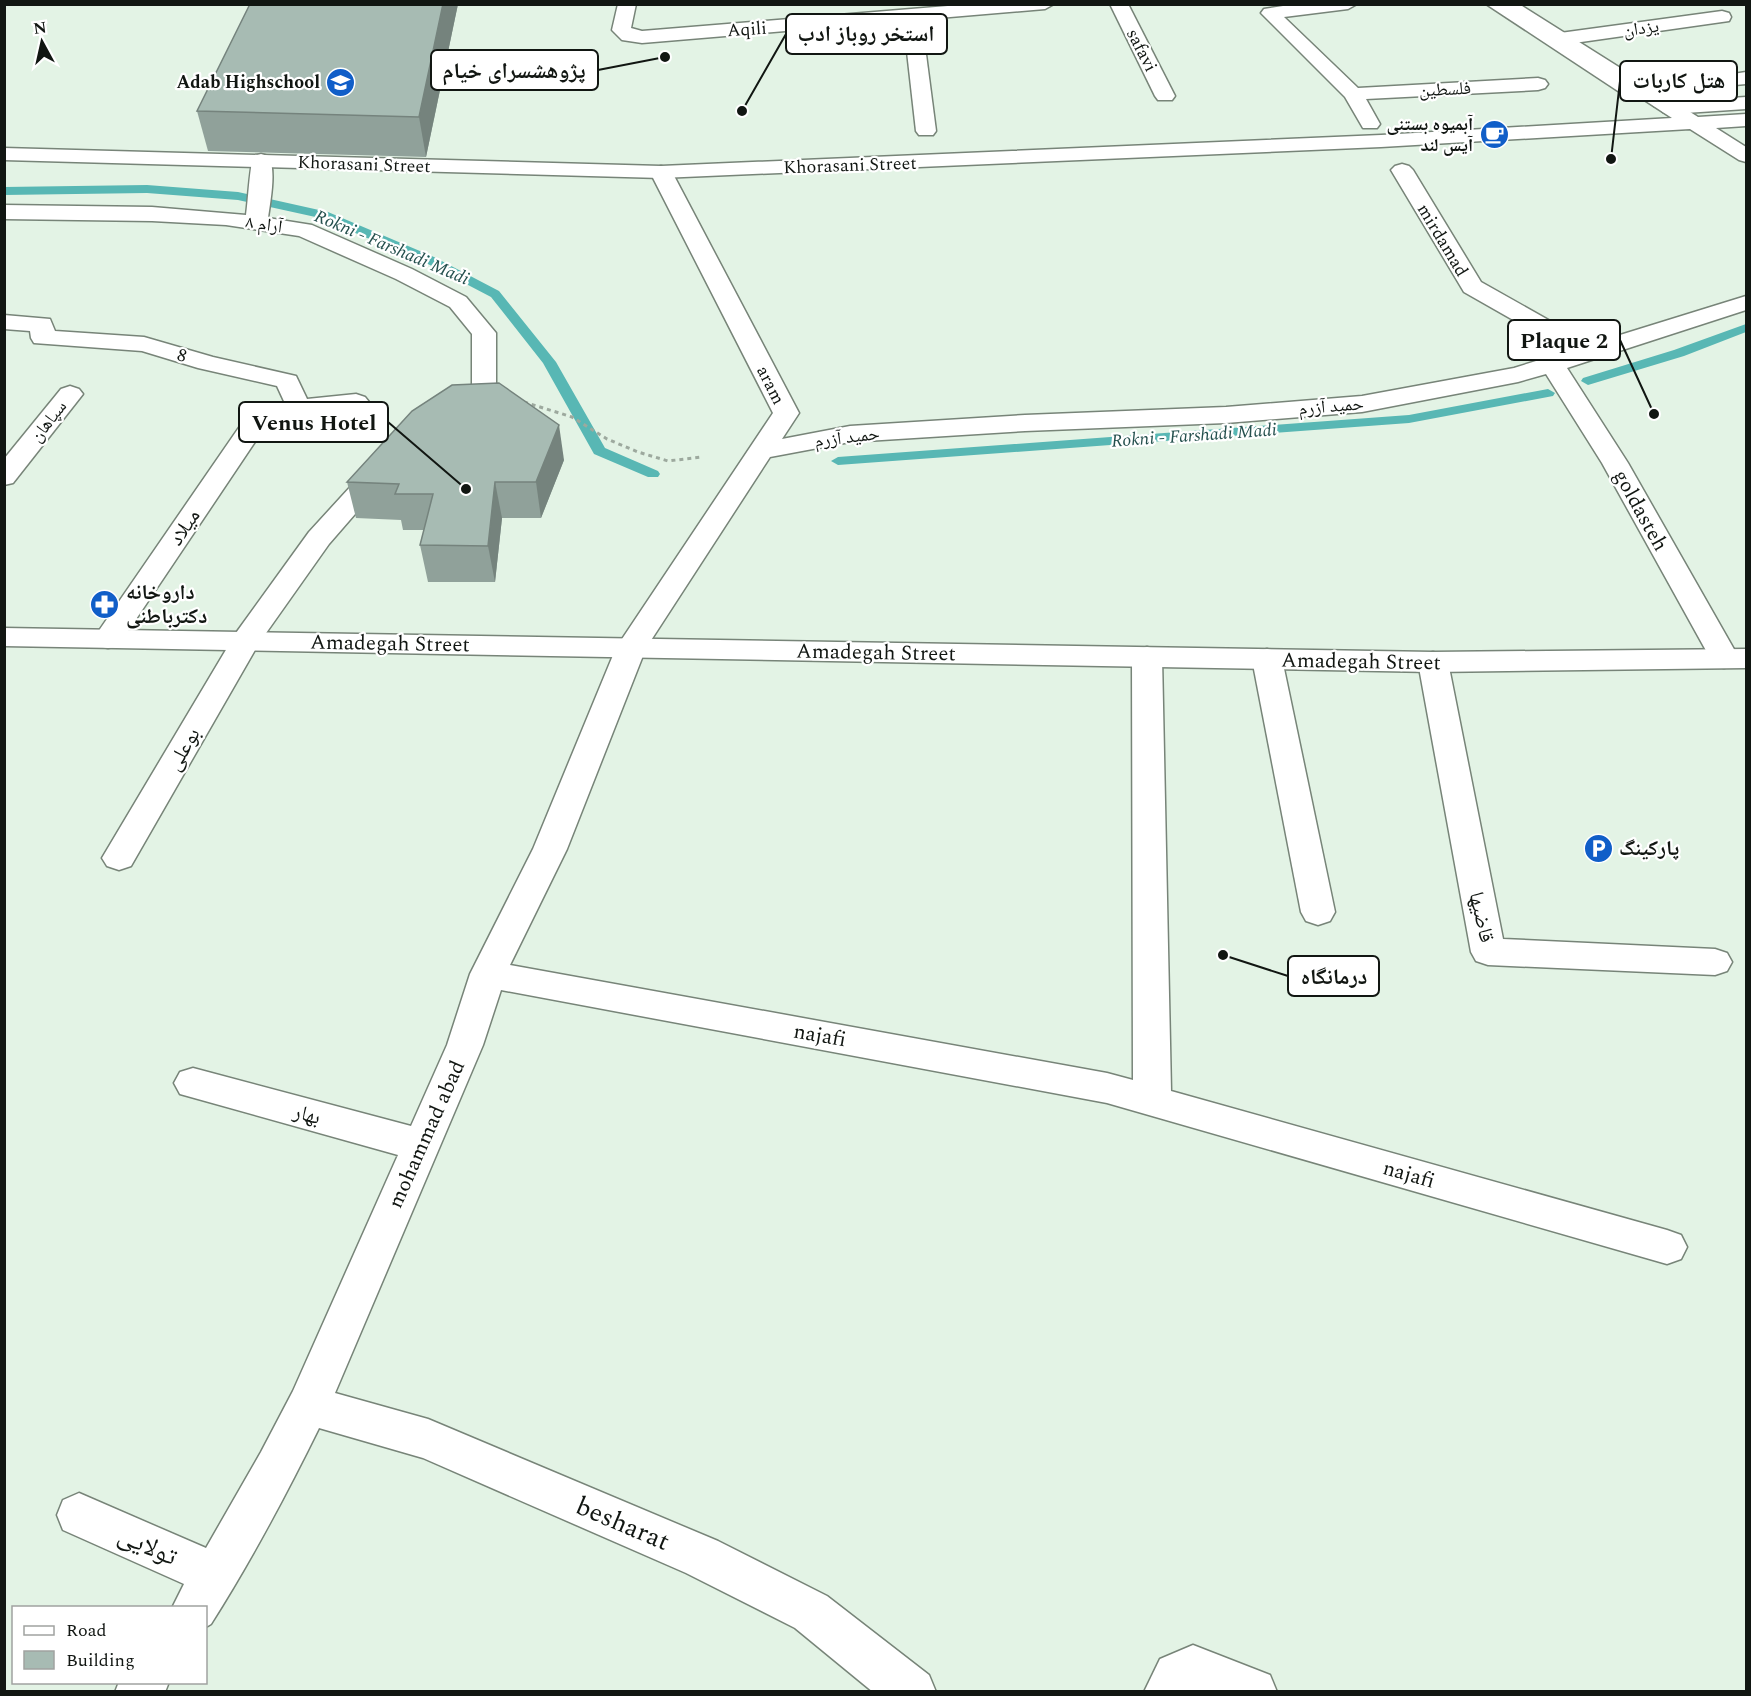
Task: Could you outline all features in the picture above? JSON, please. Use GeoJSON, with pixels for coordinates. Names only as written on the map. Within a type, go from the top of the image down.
{"type":"FeatureCollection","features":[{"type":"Feature","properties":{"kind":"street","name":"Aqili"},"geometry":{"type":"LineString","coordinates":[[627,4],[621,30],[629,36],[642,37],[912,16],[1009,5],[1045,4]]}},
{"type":"Feature","properties":{"kind":"street","name":"safavi"},"geometry":{"type":"LineString","coordinates":[[1119,4],[1165,96]]}},
{"type":"Feature","properties":{"kind":"street"},"geometry":{"type":"LineString","coordinates":[[1348,4],[1270,13],[1353,94],[1370,124]]}},
{"type":"Feature","properties":{"kind":"street"},"geometry":{"type":"LineString","coordinates":[[1495,4],[1693,127],[1746,163]]}},
{"type":"Feature","properties":{"kind":"street"},"geometry":{"type":"LineString","coordinates":[[1506,4],[1665,105],[1693,127],[1746,156]]}},
{"type":"Feature","properties":{"kind":"street"},"geometry":{"type":"LineString","coordinates":[[912,16],[928,146]]}},
{"type":"Feature","properties":{"kind":"street","name":"یزدان"},"geometry":{"type":"LineString","coordinates":[[1560,39],[1722,17]]}},
{"type":"Feature","properties":{"kind":"street"},"geometry":{"type":"LineString","coordinates":[[1665,105],[1733,79],[1746,78]]}},
{"type":"Feature","properties":{"kind":"street","name":"فلسطین"},"geometry":{"type":"LineString","coordinates":[[1353,94],[1538,84]]}},
{"type":"Feature","properties":{"kind":"street"},"geometry":{"type":"LineString","coordinates":[[1665,105],[1746,103]]}},
{"type":"Feature","properties":{"kind":"street","name":"Khorasani Street"},"geometry":{"type":"LineString","coordinates":[[4,154],[661,172],[928,146],[1522,117],[1665,105]]}},
{"type":"Feature","properties":{"kind":"street","name":"Khorasani Street"},"geometry":{"type":"LineString","coordinates":[[412,145],[570,153],[660,154],[928,146],[1404,140],[1693,127],[1746,120]]}},
{"type":"Feature","properties":{"kind":"street"},"geometry":{"type":"LineString","coordinates":[[256,223],[261,191],[261,160]]}},
{"type":"Feature","properties":{"kind":"street","name":"mirdamad"},"geometry":{"type":"LineString","coordinates":[[1402,170],[1472,287],[1589,352]]}},
{"type":"Feature","properties":{"kind":"street","name":"aram"},"geometry":{"type":"LineString","coordinates":[[631,648],[786,413],[661,172]]}},
{"type":"Feature","properties":{"kind":"street","name":"۸ آرام"},"geometry":{"type":"LineString","coordinates":[[4,212],[152,214],[226,218],[304,230],[404,274],[458,302],[484,333],[484,389],[434,422]]}},
{"type":"Feature","properties":{"kind":"street","name":"حمید آزرم"},"geometry":{"type":"LineString","coordinates":[[761,451],[850,434],[1025,423],[1226,415],[1362,404],[1518,375],[1746,303]]}},
{"type":"Feature","properties":{"kind":"street","name":"8"},"geometry":{"type":"LineString","coordinates":[[4,322],[42,324],[43,338],[144,344],[207,363],[286,381],[298,407],[356,402]]}},
{"type":"Feature","properties":{"kind":"street","name":"goldasteh"},"geometry":{"type":"LineString","coordinates":[[1552,364],[1735,659]]}},
{"type":"Feature","properties":{"kind":"street","name":"سپاهان"},"geometry":{"type":"LineString","coordinates":[[4,477],[70,394]]}},
{"type":"Feature","properties":{"kind":"street","name":"میلاد"},"geometry":{"type":"LineString","coordinates":[[108,639],[260,415]]}},
{"type":"Feature","properties":{"kind":"street"},"geometry":{"type":"LineString","coordinates":[[246,640],[319,538],[400,449]]}},
{"type":"Feature","properties":{"kind":"street","name":"Amadegah Street"},"geometry":{"type":"LineString","coordinates":[[4,637],[1433,662],[1735,659]]}},
{"type":"Feature","properties":{"kind":"street","name":"بوعلی"},"geometry":{"type":"LineString","coordinates":[[119,858],[246,640]]}},
{"type":"Feature","properties":{"kind":"street","name":"mohammad abad"},"geometry":{"type":"LineString","coordinates":[[205,1591],[277,1467],[308,1405],[465,1045],[488,974],[550,849],[631,648]]}},
{"type":"Feature","properties":{"kind":"street"},"geometry":{"type":"LineString","coordinates":[[1147,657],[1152,1101]]}},
{"type":"Feature","properties":{"kind":"street"},"geometry":{"type":"LineString","coordinates":[[1267,659],[1318,912]]}},
{"type":"Feature","properties":{"kind":"street","name":"قاضیها"},"geometry":{"type":"LineString","coordinates":[[1433,662],[1488,952],[1715,962]]}},
{"type":"Feature","properties":{"kind":"street","name":"najafi"},"geometry":{"type":"LineString","coordinates":[[488,974],[1095,1086],[1667,1247]]}},
{"type":"Feature","properties":{"kind":"street","name":"بهار"},"geometry":{"type":"LineString","coordinates":[[193,1083],[421,1145]]}},
{"type":"Feature","properties":{"kind":"street","name":"besharat"},"geometry":{"type":"LineString","coordinates":[[308,1405],[428,1439],[702,1557],[811,1612],[912,1692]]}},
{"type":"Feature","properties":{"kind":"street","name":"تولایی"},"geometry":{"type":"LineString","coordinates":[[79,1515],[205,1591]]}},
{"type":"Feature","properties":{"kind":"street"},"geometry":{"type":"LineString","coordinates":[[1168,1692],[1177,1676],[1193,1669],[1253,1692]]}},
{"type":"Feature","properties":{"kind":"path"},"geometry":{"type":"LineString","coordinates":[[572,417],[603,437],[638,452],[668,461],[761,451]]}},
{"type":"Feature","properties":{"kind":"building","name":"Adab Highschool"},"geometry":{"type":"Polygon","coordinates":[[[250,4],[443,4],[419,117],[197,111],[250,4]]]}},
{"type":"Feature","properties":{"kind":"building"},"geometry":{"type":"Polygon","coordinates":[[[499,383],[559,425],[536,482],[495,482],[488,546],[420,545],[433,494],[395,494],[399,484],[347,482],[412,411],[452,385],[499,383]]]}},
{"type":"Feature","properties":{"kind":"waterway","name":"Rokni - Farshadi Madi"},"geometry":{"type":"LineString","coordinates":[[4,191],[147,189],[238,196],[324,215],[430,260],[495,294],[549,362],[599,451],[653,474]]}},
{"type":"Feature","properties":{"kind":"waterway","name":"Rokni - Farshadi Madi"},"geometry":{"type":"LineString","coordinates":[[1588,381],[1679,353],[1746,328]]}},
{"type":"Feature","properties":{"kind":"waterway","name":"Rokni - Farshadi Madi"},"geometry":{"type":"LineString","coordinates":[[838,461],[1409,419],[1548,393]]}},
{"type":"Feature","properties":{"kind":"place","name":"پژوهشسرای خیام"},"geometry":{"type":"Point","coordinates":[665,57]}},
{"type":"Feature","properties":{"kind":"place","name":"Adab Highschool"},"geometry":{"type":"Point","coordinates":[341,82]}},
{"type":"Feature","properties":{"kind":"place","name":"استخر روباز ادب"},"geometry":{"type":"Point","coordinates":[742,111]}},
{"type":"Feature","properties":{"kind":"place","name":"آبمیوه بستنی آیس لند"},"geometry":{"type":"Point","coordinates":[1494,134]}},
{"type":"Feature","properties":{"kind":"place","name":"هتل کاربات"},"geometry":{"type":"Point","coordinates":[1611,159]}},
{"type":"Feature","properties":{"kind":"place","name":"Plaque 2"},"geometry":{"type":"Point","coordinates":[1654,414]}},
{"type":"Feature","properties":{"kind":"place","name":"Venus Hotel"},"geometry":{"type":"Point","coordinates":[466,489]}},
{"type":"Feature","properties":{"kind":"place","name":"داروخانه دکترباطنی"},"geometry":{"type":"Point","coordinates":[105,604]}},
{"type":"Feature","properties":{"kind":"place","name":"پارکینگ"},"geometry":{"type":"Point","coordinates":[1598,848]}},
{"type":"Feature","properties":{"kind":"place","name":"درمانگاه"},"geometry":{"type":"Point","coordinates":[1223,955]}}]}
